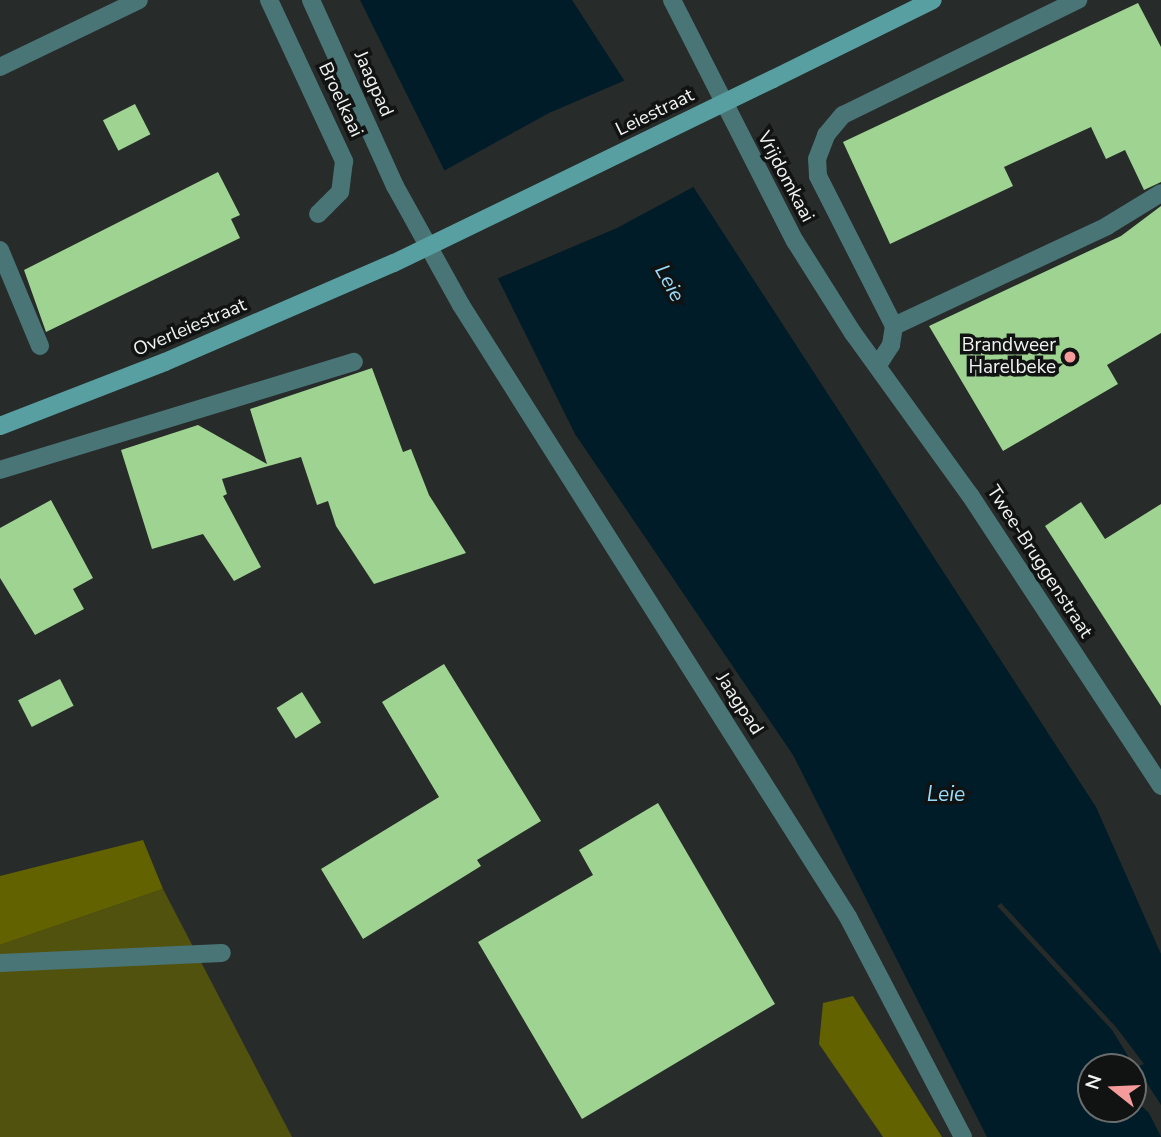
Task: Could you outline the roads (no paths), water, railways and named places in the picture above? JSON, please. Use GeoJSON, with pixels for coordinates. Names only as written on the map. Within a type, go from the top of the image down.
{"type":"FeatureCollection","features":[{"type":"Feature","properties":{"kind":"main road","name":"Leiestraat"},"geometry":{"type":"LineString","coordinates":[[394,263],[933,0]]}},
{"type":"Feature","properties":{"kind":"main road","name":"Overleiestraat"},"geometry":{"type":"LineString","coordinates":[[0,426],[165,362],[394,263]]}},
{"type":"Feature","properties":{"kind":"street"},"geometry":{"type":"LineString","coordinates":[[0,67],[139,0]]}},
{"type":"Feature","properties":{"kind":"street","name":"Broelkaai"},"geometry":{"type":"LineString","coordinates":[[269,0],[344,161],[340,192],[318,214]]}},
{"type":"Feature","properties":{"kind":"street","name":"Jaagpad"},"geometry":{"type":"LineString","coordinates":[[311,0],[395,186],[461,305],[848,917],[963,1137]]}},
{"type":"Feature","properties":{"kind":"street","name":"Vrijdomkaai"},"geometry":{"type":"LineString","coordinates":[[672,0],[795,241],[878,365]]}},
{"type":"Feature","properties":{"kind":"street"},"geometry":{"type":"LineString","coordinates":[[878,365],[891,345],[894,326],[818,176],[817,159],[826,135],[843,115],[1078,0]]}},
{"type":"Feature","properties":{"kind":"street"},"geometry":{"type":"LineString","coordinates":[[894,326],[1107,226],[1161,193]]}},
{"type":"Feature","properties":{"kind":"street"},"geometry":{"type":"LineString","coordinates":[[0,250],[40,346]]}},
{"type":"Feature","properties":{"kind":"street"},"geometry":{"type":"LineString","coordinates":[[0,470],[354,362]]}},
{"type":"Feature","properties":{"kind":"street","name":"Twee-Bruggenstraat"},"geometry":{"type":"LineString","coordinates":[[878,365],[970,495],[1161,786]]}},
{"type":"Feature","properties":{"kind":"street"},"geometry":{"type":"LineString","coordinates":[[0,962],[222,953]]}},
{"type":"Feature","properties":{"kind":"water","name":"Leie"},"geometry":{"type":"Polygon","coordinates":[[[360,0],[572,0],[1096,807],[1161,954],[1161,1105],[1147,1083],[1147,1053],[1136,1053],[1116,1027],[1001,903],[997,906],[1112,1030],[1126,1053],[1077,1053],[1077,1123],[1147,1123],[1147,1111],[1161,1137],[987,1137],[793,755],[575,434],[360,0]]]}},
{"type":"Feature","properties":{"kind":"place","name":"Brandweer Harelbeke"},"geometry":{"type":"Point","coordinates":[1070,357]}}]}
